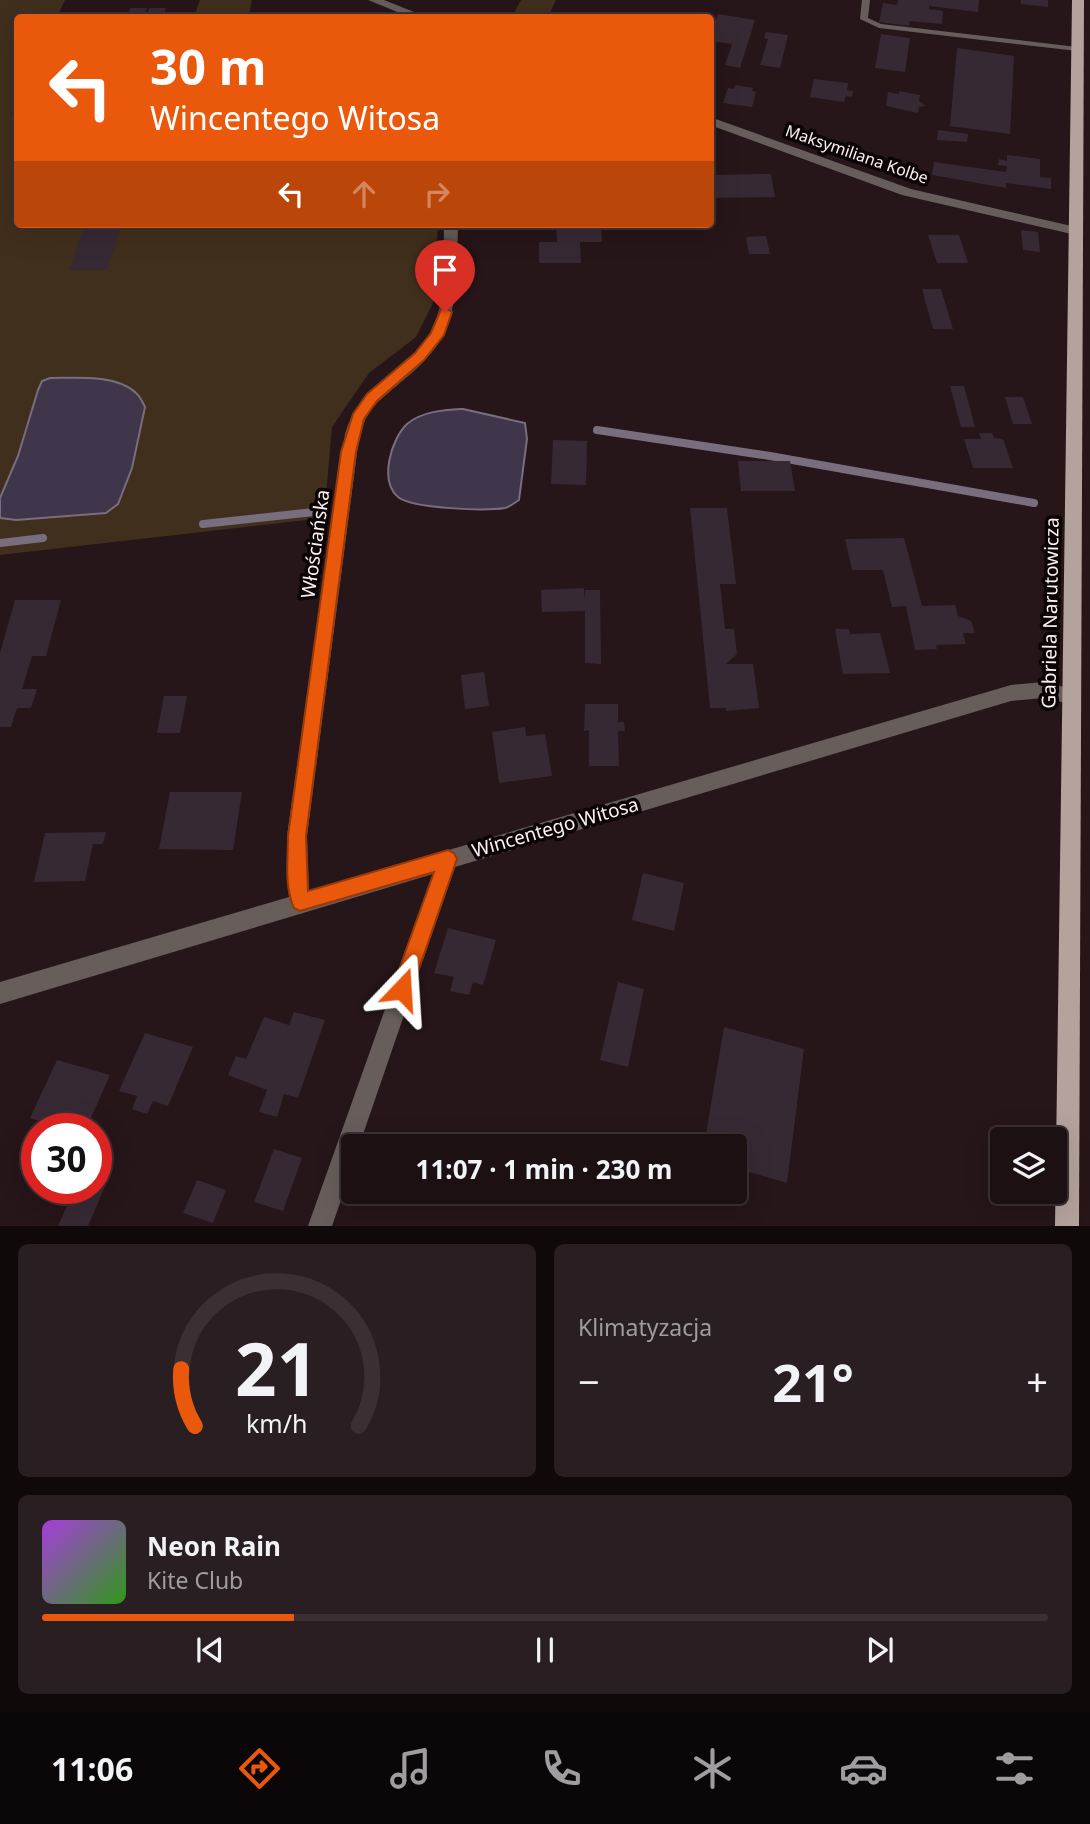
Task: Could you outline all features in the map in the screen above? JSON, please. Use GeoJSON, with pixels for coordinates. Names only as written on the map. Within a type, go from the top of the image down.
{"type":"FeatureCollection","features":[{"type":"Feature","properties":{"kind":"main road","name":"Gabriela Narutowicza"},"geometry":{"type":"LineString","coordinates":[[1067,1226],[1078,0]]}},
{"type":"Feature","properties":{"kind":"street"},"geometry":{"type":"LineString","coordinates":[[374,0],[413,14]]}},
{"type":"Feature","properties":{"kind":"street","name":"Maksymiliana Kolbe"},"geometry":{"type":"LineString","coordinates":[[714,122],[907,192],[1076,231]]}},
{"type":"Feature","properties":{"kind":"street","name":"Włościańska"},"geometry":{"type":"LineString","coordinates":[[300,902],[297,836],[349,452],[358,418],[372,398],[419,357],[437,335],[445,312],[451,228]]}},
{"type":"Feature","properties":{"kind":"street","name":"Wincentego Witosa"},"geometry":{"type":"LineString","coordinates":[[0,993],[1011,693],[1043,690],[1071,696]]}},
{"type":"Feature","properties":{"kind":"street"},"geometry":{"type":"LineString","coordinates":[[320,1226],[448,859]]}},
{"type":"Feature","properties":{"kind":"lane"},"geometry":{"type":"LineString","coordinates":[[866,0],[864,19],[879,26],[1077,49]]}},
{"type":"Feature","properties":{"kind":"shaded area"},"geometry":{"type":"Polygon","coordinates":[[[0,0],[65,0],[58,14],[14,14],[14,107],[11,114],[14,114],[14,228],[438,228],[434,301],[416,337],[369,373],[332,427],[324,518],[0,555],[0,518],[16,520],[124,386],[72,377],[42,381],[18,456],[0,498],[0,0]]]}},
{"type":"Feature","properties":{"kind":"shaded area"},"geometry":{"type":"Polygon","coordinates":[[[200,0],[252,0],[249,14],[195,14],[200,0]]]}},
{"type":"Feature","properties":{"kind":"shaded area"},"geometry":{"type":"Polygon","coordinates":[[[521,0],[556,0],[549,14],[514,14],[521,0]]]}},
{"type":"Feature","properties":{"kind":"shaded area"},"geometry":{"type":"Polygon","coordinates":[[[50,378],[107,380],[128,387],[137,394],[145,407],[132,468],[118,504],[106,513],[16,520],[0,518],[0,498],[18,456],[38,390],[42,381],[50,378]]]}},
{"type":"Feature","properties":{"kind":"shaded area"},"geometry":{"type":"Polygon","coordinates":[[[463,409],[525,423],[527,439],[519,500],[505,508],[467,509],[433,507],[398,497],[392,490],[388,471],[392,449],[401,431],[413,420],[427,414],[463,409]]]}},
{"type":"Feature","properties":{"kind":"building"},"geometry":{"type":"Polygon","coordinates":[[[898,0],[979,0],[978,12],[929,6],[929,9],[943,11],[942,24],[910,21],[909,26],[879,22],[883,3],[897,5],[898,0]]]}},
{"type":"Feature","properties":{"kind":"building"},"geometry":{"type":"Polygon","coordinates":[[[1021,0],[1048,0],[1048,7],[1021,4],[1021,0]]]}},
{"type":"Feature","properties":{"kind":"building"},"geometry":{"type":"Polygon","coordinates":[[[130,8],[147,8],[145,14],[128,14],[130,8]]]}},
{"type":"Feature","properties":{"kind":"building"},"geometry":{"type":"Polygon","coordinates":[[[149,8],[166,8],[164,14],[147,14],[149,8]]]}},
{"type":"Feature","properties":{"kind":"building"},"geometry":{"type":"Polygon","coordinates":[[[718,14],[755,20],[740,68],[725,65],[732,44],[714,42],[718,14]]]}},
{"type":"Feature","properties":{"kind":"building"},"geometry":{"type":"Polygon","coordinates":[[[766,32],[788,35],[780,68],[760,65],[768,39],[764,38],[766,32]]]}},
{"type":"Feature","properties":{"kind":"building"},"geometry":{"type":"Polygon","coordinates":[[[881,34],[910,38],[905,72],[875,68],[881,34]]]}},
{"type":"Feature","properties":{"kind":"building"},"geometry":{"type":"Polygon","coordinates":[[[957,48],[1014,56],[1010,134],[950,126],[957,48]]]}},
{"type":"Feature","properties":{"kind":"building"},"geometry":{"type":"Polygon","coordinates":[[[814,79],[848,83],[847,90],[853,91],[852,97],[846,96],[844,102],[810,97],[814,79]]]}},
{"type":"Feature","properties":{"kind":"building"},"geometry":{"type":"Polygon","coordinates":[[[735,85],[753,88],[752,91],[756,92],[752,107],[723,103],[728,88],[734,89],[735,85]]]}},
{"type":"Feature","properties":{"kind":"building"},"geometry":{"type":"Polygon","coordinates":[[[899,91],[920,95],[919,101],[926,106],[919,107],[918,113],[886,106],[888,92],[899,94],[899,91]]]}},
{"type":"Feature","properties":{"kind":"building"},"geometry":{"type":"Polygon","coordinates":[[[938,130],[968,134],[967,142],[937,140],[938,130]]]}},
{"type":"Feature","properties":{"kind":"building"},"geometry":{"type":"Polygon","coordinates":[[[1007,155],[1040,159],[1040,177],[1051,178],[1051,189],[1006,183],[1006,188],[932,175],[934,162],[1006,172],[1007,166],[998,165],[999,159],[1007,161],[1007,155]]]}},
{"type":"Feature","properties":{"kind":"building"},"geometry":{"type":"Polygon","coordinates":[[[771,174],[775,197],[714,198],[714,175],[771,174]]]}},
{"type":"Feature","properties":{"kind":"building"},"geometry":{"type":"Polygon","coordinates":[[[84,228],[121,228],[107,270],[69,270],[84,228]]]}},
{"type":"Feature","properties":{"kind":"building"},"geometry":{"type":"Polygon","coordinates":[[[556,228],[601,228],[602,242],[580,242],[581,263],[539,263],[539,242],[557,242],[556,228]]]}},
{"type":"Feature","properties":{"kind":"building"},"geometry":{"type":"Polygon","coordinates":[[[1021,230],[1038,232],[1040,252],[1023,250],[1021,230]]]}},
{"type":"Feature","properties":{"kind":"building"},"geometry":{"type":"Polygon","coordinates":[[[928,235],[959,235],[968,263],[937,263],[928,235]]]}},
{"type":"Feature","properties":{"kind":"building"},"geometry":{"type":"Polygon","coordinates":[[[766,236],[770,254],[749,254],[746,237],[766,236]]]}},
{"type":"Feature","properties":{"kind":"building"},"geometry":{"type":"Polygon","coordinates":[[[922,289],[941,289],[953,329],[933,329],[922,289]]]}},
{"type":"Feature","properties":{"kind":"building"},"geometry":{"type":"Polygon","coordinates":[[[950,386],[964,386],[975,427],[961,427],[950,386]]]}},
{"type":"Feature","properties":{"kind":"building"},"geometry":{"type":"Polygon","coordinates":[[[1005,397],[1023,397],[1032,424],[1013,424],[1005,397]]]}},
{"type":"Feature","properties":{"kind":"building"},"geometry":{"type":"Polygon","coordinates":[[[979,433],[992,433],[994,438],[1003,439],[1013,468],[973,468],[964,439],[981,439],[979,433]]]}},
{"type":"Feature","properties":{"kind":"building"},"geometry":{"type":"Polygon","coordinates":[[[553,440],[587,441],[586,485],[551,484],[553,440]]]}},
{"type":"Feature","properties":{"kind":"building"},"geometry":{"type":"Polygon","coordinates":[[[738,461],[790,461],[795,491],[741,491],[738,461]]]}},
{"type":"Feature","properties":{"kind":"building"},"geometry":{"type":"Polygon","coordinates":[[[690,508],[727,508],[736,584],[720,584],[725,629],[734,629],[737,654],[726,664],[753,664],[759,708],[726,711],[726,708],[710,708],[690,508]]]}},
{"type":"Feature","properties":{"kind":"building"},"geometry":{"type":"Polygon","coordinates":[[[904,538],[922,606],[955,605],[958,616],[971,621],[975,633],[963,633],[966,644],[936,645],[937,649],[915,650],[906,606],[892,607],[883,570],[852,570],[845,539],[904,538]]]}},
{"type":"Feature","properties":{"kind":"building"},"geometry":{"type":"Polygon","coordinates":[[[584,588],[585,602],[585,590],[600,590],[601,664],[585,663],[585,611],[542,612],[541,590],[584,588]]]}},
{"type":"Feature","properties":{"kind":"building"},"geometry":{"type":"Polygon","coordinates":[[[15,600],[61,600],[46,656],[32,656],[22,689],[37,689],[31,708],[17,708],[11,727],[0,727],[0,653],[15,600]]]}},
{"type":"Feature","properties":{"kind":"building"},"geometry":{"type":"Polygon","coordinates":[[[835,629],[849,629],[850,634],[880,633],[890,673],[843,674],[835,629]]]}},
{"type":"Feature","properties":{"kind":"building"},"geometry":{"type":"Polygon","coordinates":[[[484,672],[489,706],[465,709],[461,675],[484,672]]]}},
{"type":"Feature","properties":{"kind":"building"},"geometry":{"type":"Polygon","coordinates":[[[164,696],[187,696],[180,733],[157,733],[164,696]]]}},
{"type":"Feature","properties":{"kind":"building"},"geometry":{"type":"Polygon","coordinates":[[[585,704],[618,704],[618,722],[624,722],[625,731],[618,731],[619,766],[589,766],[589,730],[584,731],[585,704]]]}},
{"type":"Feature","properties":{"kind":"building"},"geometry":{"type":"Polygon","coordinates":[[[525,727],[526,736],[545,734],[552,776],[499,783],[492,732],[525,727]]]}},
{"type":"Feature","properties":{"kind":"building"},"geometry":{"type":"Polygon","coordinates":[[[170,792],[242,792],[233,850],[159,849],[170,792]]]}},
{"type":"Feature","properties":{"kind":"building"},"geometry":{"type":"Polygon","coordinates":[[[106,832],[103,844],[93,844],[85,881],[34,882],[45,833],[106,832]]]}},
{"type":"Feature","properties":{"kind":"building"},"geometry":{"type":"Polygon","coordinates":[[[643,873],[684,883],[674,931],[632,920],[643,873]]]}},
{"type":"Feature","properties":{"kind":"building"},"geometry":{"type":"Polygon","coordinates":[[[448,928],[496,940],[483,985],[473,982],[469,995],[450,991],[454,977],[434,973],[448,928]]]}},
{"type":"Feature","properties":{"kind":"building"},"geometry":{"type":"Polygon","coordinates":[[[618,982],[644,989],[628,1067],[600,1060],[618,982]]]}},
{"type":"Feature","properties":{"kind":"building"},"geometry":{"type":"Polygon","coordinates":[[[294,1012],[325,1020],[298,1098],[284,1094],[277,1117],[259,1112],[267,1090],[228,1075],[236,1056],[246,1059],[264,1017],[289,1025],[294,1012]]]}},
{"type":"Feature","properties":{"kind":"building"},"geometry":{"type":"Polygon","coordinates":[[[724,1027],[804,1049],[787,1183],[747,1171],[747,1134],[706,1134],[724,1027]]]}},
{"type":"Feature","properties":{"kind":"building"},"geometry":{"type":"Polygon","coordinates":[[[145,1033],[193,1047],[168,1106],[153,1101],[147,1114],[132,1109],[137,1096],[119,1091],[145,1033]]]}},
{"type":"Feature","properties":{"kind":"building"},"geometry":{"type":"Polygon","coordinates":[[[57,1060],[110,1075],[93,1113],[32,1113],[57,1060]]]}},
{"type":"Feature","properties":{"kind":"building"},"geometry":{"type":"Polygon","coordinates":[[[274,1149],[302,1158],[283,1211],[254,1202],[274,1149]]]}},
{"type":"Feature","properties":{"kind":"building"},"geometry":{"type":"Polygon","coordinates":[[[197,1180],[226,1190],[213,1223],[183,1213],[197,1180]]]}},
{"type":"Feature","properties":{"kind":"building"},"geometry":{"type":"Polygon","coordinates":[[[68,1204],[98,1204],[88,1226],[58,1226],[68,1204]]]}},
{"type":"Feature","properties":{"kind":"waterway"},"geometry":{"type":"LineString","coordinates":[[597,430],[770,456],[1034,503]]}},
{"type":"Feature","properties":{"kind":"waterway"},"geometry":{"type":"LineString","coordinates":[[203,524],[314,512]]}},
{"type":"Feature","properties":{"kind":"waterway"},"geometry":{"type":"LineString","coordinates":[[0,543],[43,538]]}},
{"type":"Feature","properties":{"kind":"route"},"geometry":{"type":"LineString","coordinates":[[402,989],[448,859],[300,902],[297,836],[349,452],[358,418],[372,398],[419,357],[437,335],[445,312]]}}]}
